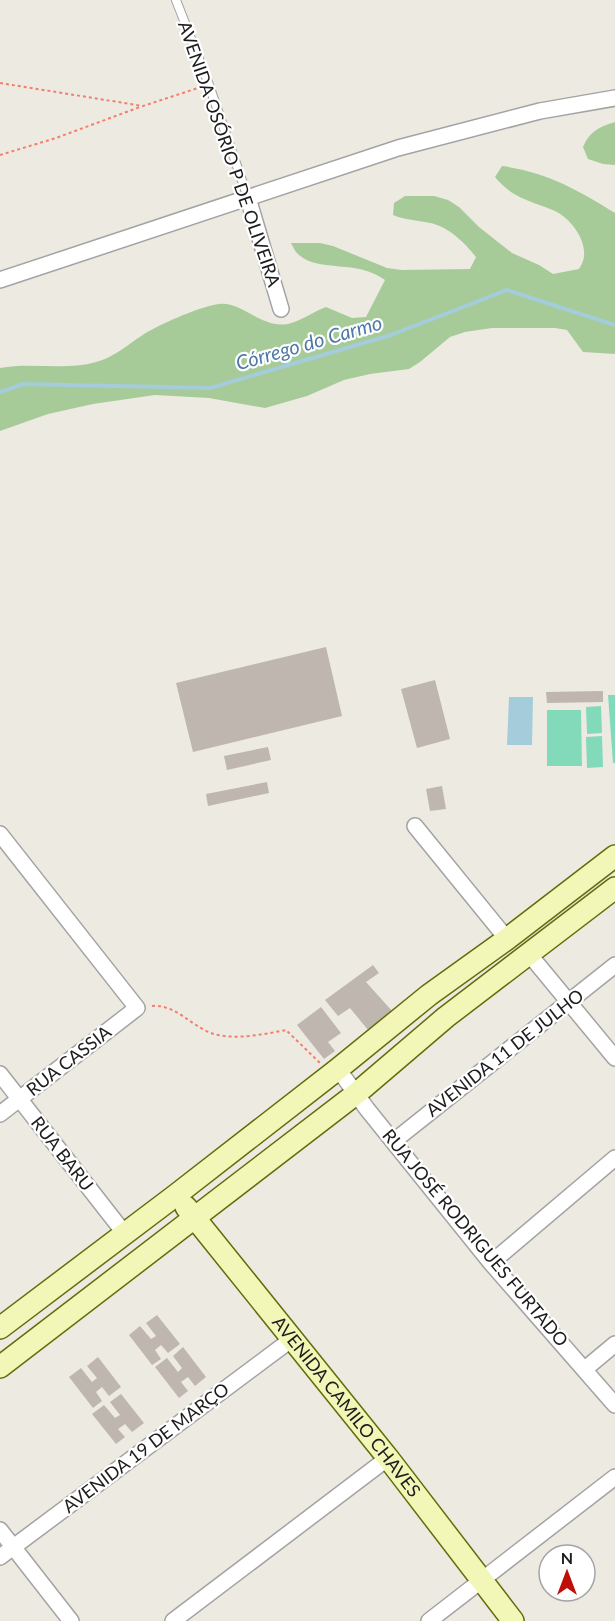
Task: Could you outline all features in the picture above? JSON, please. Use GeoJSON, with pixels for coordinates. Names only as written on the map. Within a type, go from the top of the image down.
{"type":"FeatureCollection","features":[{"type":"Feature","properties":{"kind":"main road"},"geometry":{"type":"LineString","coordinates":[[0,1328],[176,1195],[429,995],[507,939],[615,856]]}},
{"type":"Feature","properties":{"kind":"main road"},"geometry":{"type":"LineString","coordinates":[[0,1367],[357,1093],[446,1017],[615,888]]}},
{"type":"Feature","properties":{"kind":"main road"},"geometry":{"type":"LineString","coordinates":[[429,995],[446,1017]]}},
{"type":"Feature","properties":{"kind":"main road","name":"AVENIDA CAMILO CHAVES"},"geometry":{"type":"LineString","coordinates":[[176,1195],[388,1458],[513,1621]]}},
{"type":"Feature","properties":{"kind":"street"},"geometry":{"type":"LineString","coordinates":[[0,280],[398,148],[540,111],[615,98]]}},
{"type":"Feature","properties":{"kind":"street","name":"AVENIDA OSÓRIO P DE OLIVEIRA"},"geometry":{"type":"LineString","coordinates":[[248,198],[281,309]]}},
{"type":"Feature","properties":{"kind":"street"},"geometry":{"type":"LineString","coordinates":[[415,826],[507,939]]}},
{"type":"Feature","properties":{"kind":"street"},"geometry":{"type":"LineString","coordinates":[[0,834],[137,1008]]}},
{"type":"Feature","properties":{"kind":"street"},"geometry":{"type":"LineString","coordinates":[[530,954],[615,1058]]}},
{"type":"Feature","properties":{"kind":"street","name":"AVENIDA 11 DE JULHO"},"geometry":{"type":"LineString","coordinates":[[394,1141],[615,965]]}},
{"type":"Feature","properties":{"kind":"street","name":"RUA CASSIA"},"geometry":{"type":"LineString","coordinates":[[0,1114],[137,1008]]}},
{"type":"Feature","properties":{"kind":"street","name":"RUA JOSÉ RODRIGUES FURTADO"},"geometry":{"type":"LineString","coordinates":[[334,1068],[357,1093],[367,1109],[491,1263],[615,1405]]}},
{"type":"Feature","properties":{"kind":"street","name":"RUA BARU"},"geometry":{"type":"LineString","coordinates":[[0,1074],[124,1234]]}},
{"type":"Feature","properties":{"kind":"street"},"geometry":{"type":"LineString","coordinates":[[491,1263],[615,1158]]}},
{"type":"Feature","properties":{"kind":"street","name":"AVENIDA 19 DE MARÇO"},"geometry":{"type":"LineString","coordinates":[[0,1557],[292,1339]]}},
{"type":"Feature","properties":{"kind":"street"},"geometry":{"type":"LineString","coordinates":[[585,1370],[615,1344]]}},
{"type":"Feature","properties":{"kind":"street"},"geometry":{"type":"LineString","coordinates":[[173,1621],[388,1458]]}},
{"type":"Feature","properties":{"kind":"street"},"geometry":{"type":"LineString","coordinates":[[429,1621],[615,1477]]}},
{"type":"Feature","properties":{"kind":"street"},"geometry":{"type":"LineString","coordinates":[[0,1530],[71,1621]]}},
{"type":"Feature","properties":{"kind":"lane","name":"AVENIDA OSÓRIO P DE OLIVEIRA"},"geometry":{"type":"LineString","coordinates":[[176,0],[209,85],[248,198]]}},
{"type":"Feature","properties":{"kind":"path"},"geometry":{"type":"LineString","coordinates":[[0,83],[143,106]]}},
{"type":"Feature","properties":{"kind":"path"},"geometry":{"type":"LineString","coordinates":[[0,155],[209,85]]}},
{"type":"Feature","properties":{"kind":"path"},"geometry":{"type":"LineString","coordinates":[[137,1008],[163,1005],[212,1034],[249,1037],[286,1030],[319,1062],[334,1068]]}},
{"type":"Feature","properties":{"kind":"green space"},"geometry":{"type":"Polygon","coordinates":[[[615,122],[615,165],[588,159],[583,147],[589,137],[600,128],[615,122]]]}},
{"type":"Feature","properties":{"kind":"green space"},"geometry":{"type":"Polygon","coordinates":[[[502,166],[548,177],[615,213],[615,354],[583,352],[567,330],[492,328],[450,337],[409,369],[344,380],[307,396],[265,408],[209,398],[155,395],[93,404],[48,414],[0,431],[0,368],[72,366],[96,362],[112,356],[161,325],[196,310],[219,304],[236,307],[269,323],[278,324],[293,323],[326,307],[352,318],[366,317],[385,280],[363,270],[317,264],[298,254],[291,243],[320,243],[333,246],[387,268],[402,270],[470,269],[476,257],[462,241],[450,232],[437,225],[393,215],[394,203],[405,196],[434,196],[448,200],[512,253],[553,274],[579,269],[584,259],[584,249],[576,230],[561,214],[504,187],[495,177],[502,166]]]}},
{"type":"Feature","properties":{"kind":"green space"},"geometry":{"type":"Polygon","coordinates":[[[608,695],[615,695],[615,763],[613,763],[608,695]]]}},
{"type":"Feature","properties":{"kind":"green space"},"geometry":{"type":"Polygon","coordinates":[[[601,706],[602,733],[587,734],[586,707],[601,706]]]}},
{"type":"Feature","properties":{"kind":"green space"},"geometry":{"type":"Polygon","coordinates":[[[547,710],[581,710],[582,766],[547,766],[547,710]]]}},
{"type":"Feature","properties":{"kind":"green space"},"geometry":{"type":"Polygon","coordinates":[[[602,736],[603,767],[587,768],[586,737],[602,736]]]}},
{"type":"Feature","properties":{"kind":"water"},"geometry":{"type":"Polygon","coordinates":[[[509,697],[533,697],[532,745],[507,745],[509,697]]]}},
{"type":"Feature","properties":{"kind":"building"},"geometry":{"type":"Polygon","coordinates":[[[326,647],[342,716],[193,752],[176,683],[326,647]]]}},
{"type":"Feature","properties":{"kind":"building"},"geometry":{"type":"Polygon","coordinates":[[[435,680],[450,739],[417,748],[401,689],[435,680]]]}},
{"type":"Feature","properties":{"kind":"building"},"geometry":{"type":"Polygon","coordinates":[[[603,691],[603,702],[547,703],[546,692],[603,691]]]}},
{"type":"Feature","properties":{"kind":"building"},"geometry":{"type":"Polygon","coordinates":[[[268,747],[271,760],[227,770],[224,756],[268,747]]]}},
{"type":"Feature","properties":{"kind":"building"},"geometry":{"type":"Polygon","coordinates":[[[267,782],[269,793],[208,806],[206,794],[267,782]]]}},
{"type":"Feature","properties":{"kind":"building"},"geometry":{"type":"Polygon","coordinates":[[[442,786],[446,809],[430,811],[426,789],[442,786]]]}},
{"type":"Feature","properties":{"kind":"building"},"geometry":{"type":"Polygon","coordinates":[[[373,965],[379,973],[366,982],[393,1012],[368,1030],[350,1008],[338,1016],[325,1000],[373,965]]]}},
{"type":"Feature","properties":{"kind":"building"},"geometry":{"type":"Polygon","coordinates":[[[321,1007],[341,1033],[328,1042],[335,1051],[324,1059],[297,1025],[321,1007]]]}},
{"type":"Feature","properties":{"kind":"building"},"geometry":{"type":"Polygon","coordinates":[[[157,1315],[180,1344],[168,1353],[161,1345],[155,1350],[161,1359],[152,1365],[129,1335],[140,1326],[151,1339],[156,1336],[146,1323],[157,1315]]]}},
{"type":"Feature","properties":{"kind":"building"},"geometry":{"type":"Polygon","coordinates":[[[183,1347],[206,1377],[195,1386],[188,1377],[181,1382],[188,1391],[179,1398],[155,1367],[167,1358],[178,1372],[182,1368],[173,1356],[183,1347]]]}},
{"type":"Feature","properties":{"kind":"building"},"geometry":{"type":"Polygon","coordinates":[[[98,1357],[121,1387],[109,1396],[102,1387],[96,1392],[102,1401],[93,1408],[69,1377],[81,1368],[92,1382],[97,1378],[87,1366],[98,1357]]]}},
{"type":"Feature","properties":{"kind":"building"},"geometry":{"type":"Polygon","coordinates":[[[121,1394],[144,1423],[132,1432],[125,1424],[118,1429],[125,1437],[116,1444],[92,1414],[104,1405],[115,1418],[120,1415],[110,1402],[121,1394]]]}},
{"type":"Feature","properties":{"kind":"waterway","name":"Córrego do Carmo"},"geometry":{"type":"LineString","coordinates":[[0,392],[23,384],[210,388],[391,335],[507,290],[615,325]]}}]}
